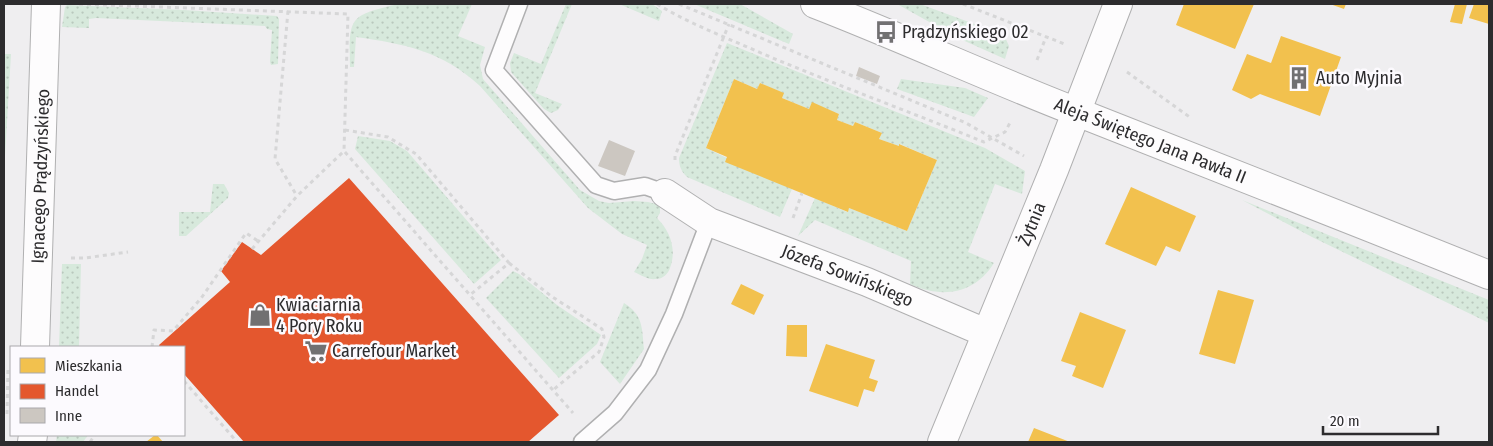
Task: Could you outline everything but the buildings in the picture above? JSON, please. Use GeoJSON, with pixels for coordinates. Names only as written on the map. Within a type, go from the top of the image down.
{"type":"FeatureCollection","features":[{"type":"Feature","properties":{"kind":"street","name":"Ignacego Prądzyńskiego"},"geometry":{"type":"LineString","coordinates":[[35,346],[46,4]]}},
{"type":"Feature","properties":{"kind":"street","name":"Aleja Świętego Jana Pawła II"},"geometry":{"type":"LineString","coordinates":[[815,4],[1077,112],[1489,275]]}},
{"type":"Feature","properties":{"kind":"street","name":"Żytnia"},"geometry":{"type":"LineString","coordinates":[[942,442],[1054,170],[1094,62],[1118,4]]}},
{"type":"Feature","properties":{"kind":"street","name":"Józefa Sowińskiego"},"geometry":{"type":"LineString","coordinates":[[665,193],[708,222],[867,282],[986,333]]}},
{"type":"Feature","properties":{"kind":"lane"},"geometry":{"type":"LineString","coordinates":[[519,4],[494,70],[596,185],[614,191],[645,186],[665,193]]}},
{"type":"Feature","properties":{"kind":"lane"},"geometry":{"type":"LineString","coordinates":[[587,438],[615,414],[648,370],[674,314],[708,222]]}},
{"type":"Feature","properties":{"kind":"path"},"geometry":{"type":"LineString","coordinates":[[80,4],[348,14],[344,151],[297,196],[252,248]]}},
{"type":"Feature","properties":{"kind":"path"},"geometry":{"type":"LineString","coordinates":[[657,4],[682,19],[792,66],[984,142],[1005,132],[1014,116]]}},
{"type":"Feature","properties":{"kind":"path"},"geometry":{"type":"LineString","coordinates":[[680,4],[966,123],[1024,156]]}},
{"type":"Feature","properties":{"kind":"path"},"geometry":{"type":"LineString","coordinates":[[963,4],[1074,48]]}},
{"type":"Feature","properties":{"kind":"path"},"geometry":{"type":"LineString","coordinates":[[288,11],[275,159],[297,196]]}},
{"type":"Feature","properties":{"kind":"path"},"geometry":{"type":"LineString","coordinates":[[676,164],[675,156],[729,24]]}},
{"type":"Feature","properties":{"kind":"path"},"geometry":{"type":"LineString","coordinates":[[1035,64],[1046,37]]}},
{"type":"Feature","properties":{"kind":"path"},"geometry":{"type":"LineString","coordinates":[[345,130],[388,137],[416,154],[510,263],[552,296],[602,329],[604,337],[599,352],[553,390]]}},
{"type":"Feature","properties":{"kind":"path"},"geometry":{"type":"LineString","coordinates":[[344,151],[553,390],[587,438]]}},
{"type":"Feature","properties":{"kind":"path"},"geometry":{"type":"LineString","coordinates":[[792,221],[802,193]]}},
{"type":"Feature","properties":{"kind":"path"},"geometry":{"type":"LineString","coordinates":[[153,346],[154,330],[173,330],[202,297],[246,234],[258,241]]}},
{"type":"Feature","properties":{"kind":"path"},"geometry":{"type":"LineString","coordinates":[[85,258],[128,252]]}},
{"type":"Feature","properties":{"kind":"path"},"geometry":{"type":"LineString","coordinates":[[470,295],[510,263]]}},
{"type":"Feature","properties":{"kind":"path"},"geometry":{"type":"LineString","coordinates":[[185,382],[237,442]]}},
{"type":"Feature","properties":{"kind":"green space"},"geometry":{"type":"Polygon","coordinates":[[[398,4],[472,4],[458,36],[485,47],[480,65],[483,79],[580,190],[599,201],[609,203],[634,201],[660,205],[660,213],[657,218],[669,235],[673,254],[667,274],[661,278],[653,279],[634,272],[642,259],[647,245],[622,234],[588,208],[480,86],[466,74],[437,57],[422,51],[407,46],[356,37],[354,67],[350,67],[350,37],[355,21],[370,12],[398,4]]]}},
{"type":"Feature","properties":{"kind":"green space"},"geometry":{"type":"Polygon","coordinates":[[[566,4],[572,4],[535,93],[562,104],[558,110],[551,113],[544,109],[511,72],[510,63],[514,53],[541,64],[566,4]]]}},
{"type":"Feature","properties":{"kind":"green space"},"geometry":{"type":"Polygon","coordinates":[[[619,4],[652,4],[662,11],[659,21],[619,4]]]}},
{"type":"Feature","properties":{"kind":"green space"},"geometry":{"type":"Polygon","coordinates":[[[694,4],[740,4],[793,34],[789,44],[694,4]]]}},
{"type":"Feature","properties":{"kind":"green space"},"geometry":{"type":"Polygon","coordinates":[[[897,4],[920,4],[1004,35],[1009,46],[1005,59],[958,38],[897,4]]]}},
{"type":"Feature","properties":{"kind":"green space"},"geometry":{"type":"Polygon","coordinates":[[[67,5],[277,16],[279,19],[278,64],[271,65],[272,30],[267,29],[265,26],[96,18],[89,19],[89,28],[62,27],[65,7],[67,5]]]}},
{"type":"Feature","properties":{"kind":"green space"},"geometry":{"type":"Polygon","coordinates":[[[727,43],[985,148],[1025,171],[1022,194],[995,184],[968,252],[994,263],[986,273],[968,287],[957,291],[946,292],[922,289],[910,284],[911,261],[815,220],[798,236],[815,198],[847,212],[849,208],[907,231],[937,160],[900,144],[899,146],[879,139],[882,133],[855,122],[853,126],[837,120],[839,114],[812,103],[809,109],[782,98],[783,93],[760,83],[757,89],[734,79],[706,148],[792,189],[780,217],[687,177],[679,164],[679,158],[727,43]]]}},
{"type":"Feature","properties":{"kind":"green space"},"geometry":{"type":"Polygon","coordinates":[[[4,54],[11,54],[5,156],[4,154],[4,54]]]}},
{"type":"Feature","properties":{"kind":"green space"},"geometry":{"type":"Polygon","coordinates":[[[901,79],[965,88],[988,98],[974,117],[897,89],[901,79]]]}},
{"type":"Feature","properties":{"kind":"green space"},"geometry":{"type":"Polygon","coordinates":[[[358,136],[390,141],[407,151],[501,260],[474,284],[355,149],[358,136]]]}},
{"type":"Feature","properties":{"kind":"green space"},"geometry":{"type":"Polygon","coordinates":[[[213,184],[224,184],[229,193],[228,198],[186,236],[179,236],[179,212],[210,212],[213,184]]]}},
{"type":"Feature","properties":{"kind":"green space"},"geometry":{"type":"Polygon","coordinates":[[[1242,200],[1489,300],[1489,323],[1312,237],[1242,200]]]}},
{"type":"Feature","properties":{"kind":"green space"},"geometry":{"type":"Polygon","coordinates":[[[62,264],[81,264],[79,346],[59,346],[62,264]]]}},
{"type":"Feature","properties":{"kind":"green space"},"geometry":{"type":"Polygon","coordinates":[[[513,271],[557,305],[601,335],[597,344],[559,378],[486,298],[513,271]]]}},
{"type":"Feature","properties":{"kind":"green space"},"geometry":{"type":"Polygon","coordinates":[[[624,303],[638,317],[642,328],[644,349],[620,384],[600,362],[624,303]]]}},
{"type":"Feature","properties":{"kind":"green space"},"geometry":{"type":"Polygon","coordinates":[[[57,436],[87,436],[83,442],[56,442],[57,436]]]}},
{"type":"Feature","properties":{"kind":"place","name":"Prądzyńskiego 02"},"geometry":{"type":"Point","coordinates":[886,32]}},
{"type":"Feature","properties":{"kind":"place","name":"Auto Myjnia"},"geometry":{"type":"Point","coordinates":[1299,78]}},
{"type":"Feature","properties":{"kind":"place","name":"Kwiaciarnia 4 Pory Roku"},"geometry":{"type":"Point","coordinates":[260,315]}},
{"type":"Feature","properties":{"kind":"place","name":"Carrefour Market"},"geometry":{"type":"Point","coordinates":[316,351]}}]}
